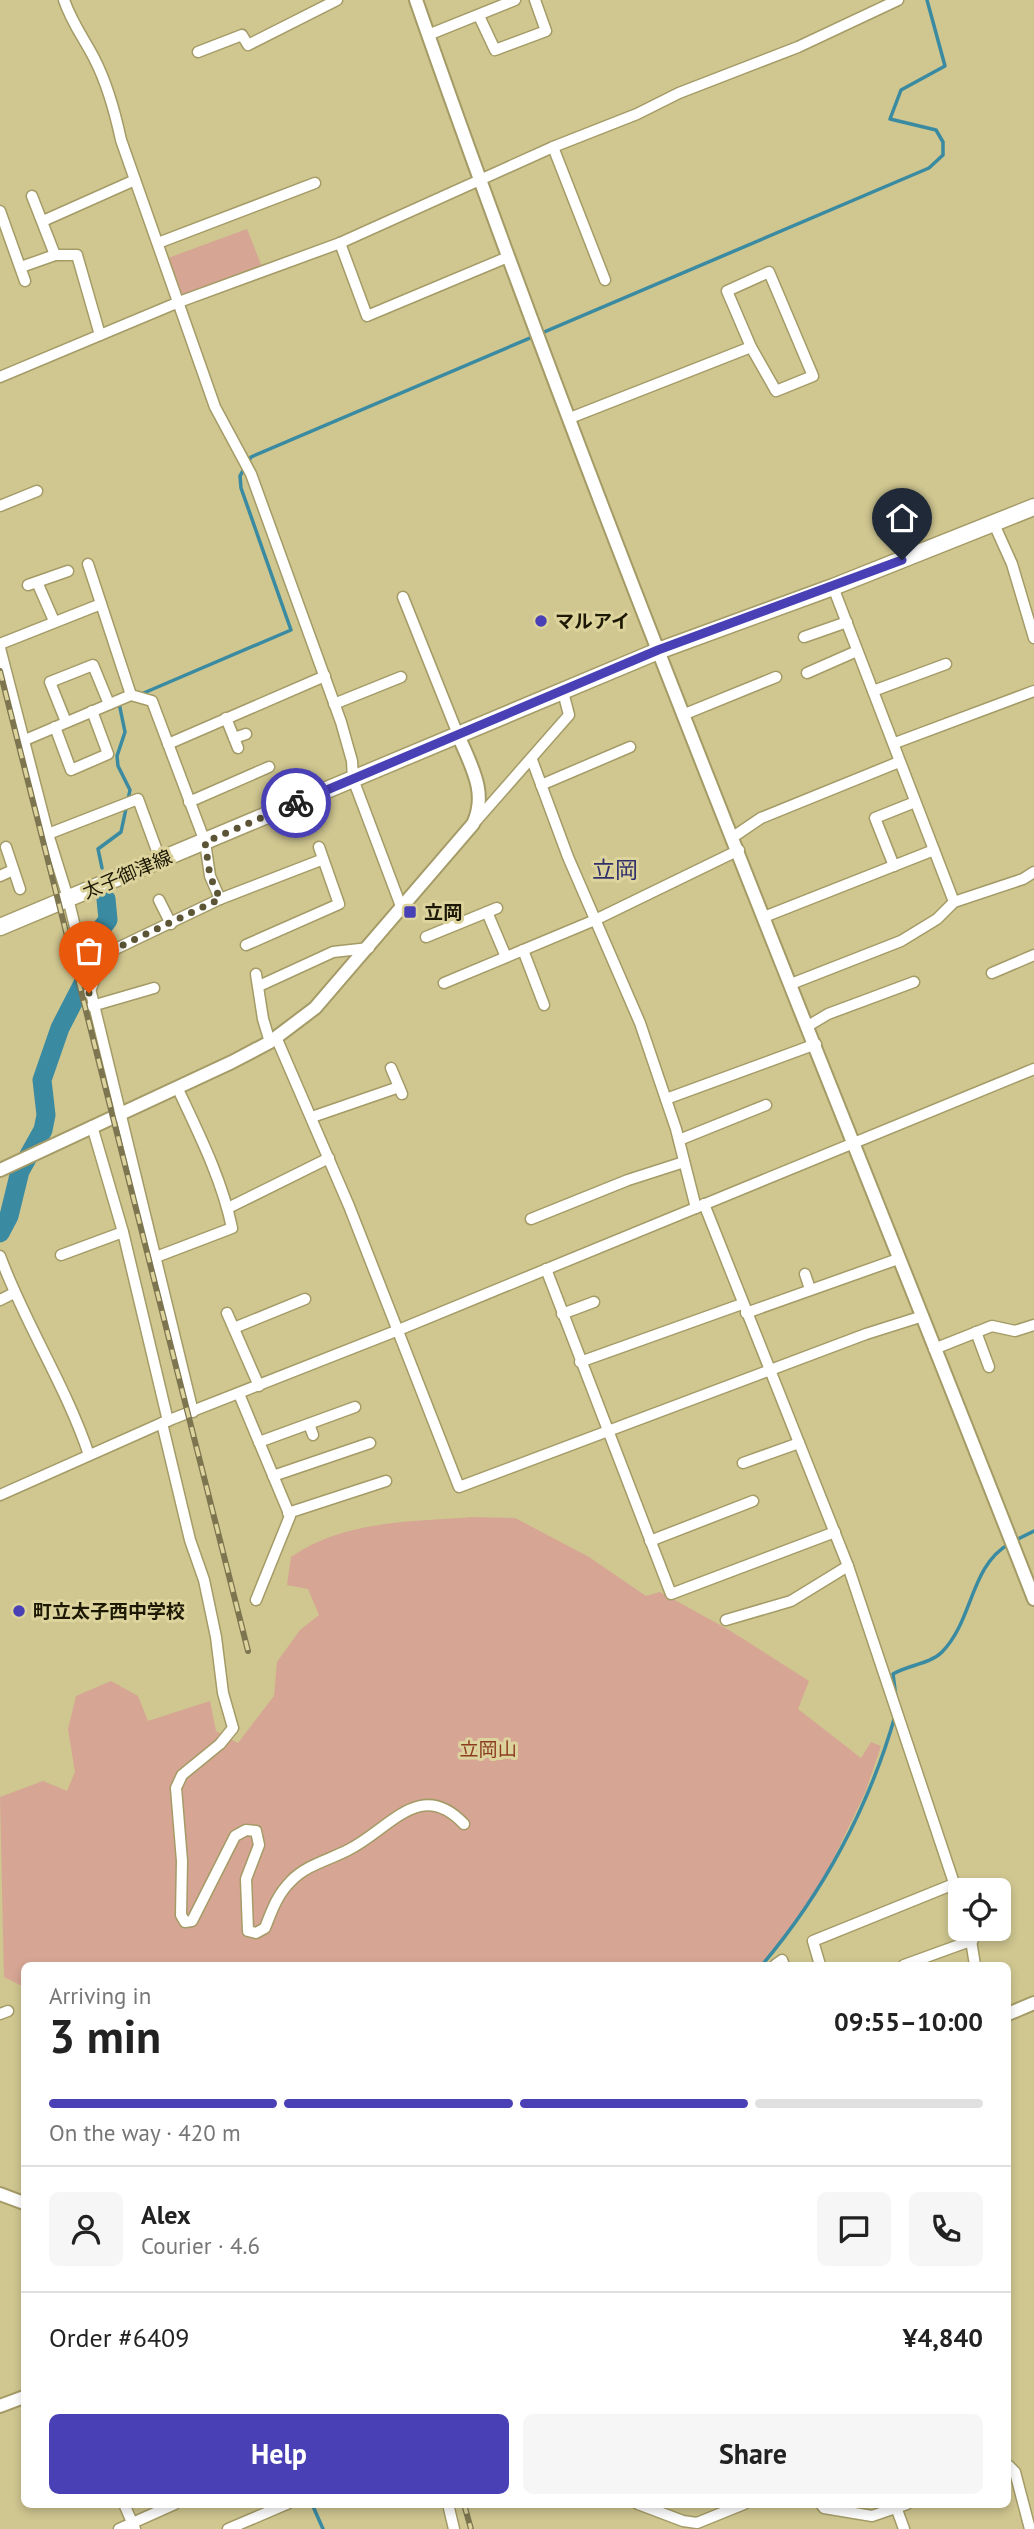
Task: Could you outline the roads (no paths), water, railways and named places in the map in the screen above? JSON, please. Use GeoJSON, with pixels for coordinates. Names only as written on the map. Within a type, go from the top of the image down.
{"type":"FeatureCollection","features":[{"type":"Feature","properties":{"kind":"main road","name":"太子御津線"},"geometry":{"type":"LineString","coordinates":[[0,927],[459,737],[658,650],[833,587],[1034,507]]}},
{"type":"Feature","properties":{"kind":"street"},"geometry":{"type":"LineString","coordinates":[[64,0],[74,29],[93,57],[114,107],[135,180],[215,407],[251,474],[325,676],[352,761],[353,779],[402,909]]}},
{"type":"Feature","properties":{"kind":"street"},"geometry":{"type":"LineString","coordinates":[[198,52],[242,35],[248,45],[337,0]]}},
{"type":"Feature","properties":{"kind":"street"},"geometry":{"type":"LineString","coordinates":[[416,0],[508,257],[658,650],[1034,1599]]}},
{"type":"Feature","properties":{"kind":"street"},"geometry":{"type":"LineString","coordinates":[[428,35],[515,0]]}},
{"type":"Feature","properties":{"kind":"street"},"geometry":{"type":"LineString","coordinates":[[479,16],[495,50],[545,31],[535,0]]}},
{"type":"Feature","properties":{"kind":"street"},"geometry":{"type":"LineString","coordinates":[[0,377],[179,302],[340,243],[553,147],[637,114],[679,93],[798,47],[898,0]]}},
{"type":"Feature","properties":{"kind":"street"},"geometry":{"type":"LineString","coordinates":[[553,147],[605,281]]}},
{"type":"Feature","properties":{"kind":"street"},"geometry":{"type":"LineString","coordinates":[[43,221],[135,180]]}},
{"type":"Feature","properties":{"kind":"street"},"geometry":{"type":"LineString","coordinates":[[158,243],[315,183]]}},
{"type":"Feature","properties":{"kind":"street"},"geometry":{"type":"LineString","coordinates":[[32,196],[55,255]]}},
{"type":"Feature","properties":{"kind":"street"},"geometry":{"type":"LineString","coordinates":[[0,211],[25,281]]}},
{"type":"Feature","properties":{"kind":"street"},"geometry":{"type":"LineString","coordinates":[[340,243],[367,316],[508,257]]}},
{"type":"Feature","properties":{"kind":"street"},"geometry":{"type":"LineString","coordinates":[[21,267],[55,255],[77,255],[100,335]]}},
{"type":"Feature","properties":{"kind":"street"},"geometry":{"type":"LineString","coordinates":[[769,272],[813,376],[776,391],[751,347],[727,291],[769,272]]}},
{"type":"Feature","properties":{"kind":"street"},"geometry":{"type":"LineString","coordinates":[[570,418],[751,347]]}},
{"type":"Feature","properties":{"kind":"street"},"geometry":{"type":"LineString","coordinates":[[0,506],[37,491]]}},
{"type":"Feature","properties":{"kind":"street"},"geometry":{"type":"LineString","coordinates":[[994,524],[1012,564],[1034,638]]}},
{"type":"Feature","properties":{"kind":"street"},"geometry":{"type":"LineString","coordinates":[[88,564],[131,695]]}},
{"type":"Feature","properties":{"kind":"street"},"geometry":{"type":"LineString","coordinates":[[54,621],[32,584],[68,571]]}},
{"type":"Feature","properties":{"kind":"street"},"geometry":{"type":"LineString","coordinates":[[833,587],[954,902]]}},
{"type":"Feature","properties":{"kind":"street"},"geometry":{"type":"LineString","coordinates":[[403,597],[480,790],[481,800],[473,824]]}},
{"type":"Feature","properties":{"kind":"street"},"geometry":{"type":"LineString","coordinates":[[101,604],[54,621],[0,646],[48,834],[68,898],[192,1412]]}},
{"type":"Feature","properties":{"kind":"street"},"geometry":{"type":"LineString","coordinates":[[804,637],[847,622]]}},
{"type":"Feature","properties":{"kind":"street"},"geometry":{"type":"LineString","coordinates":[[807,673],[857,651]]}},
{"type":"Feature","properties":{"kind":"street"},"geometry":{"type":"LineString","coordinates":[[873,691],[946,664]]}},
{"type":"Feature","properties":{"kind":"street"},"geometry":{"type":"LineString","coordinates":[[66,722],[50,682],[93,665],[109,704]]}},
{"type":"Feature","properties":{"kind":"street"},"geometry":{"type":"LineString","coordinates":[[168,744],[325,676]]}},
{"type":"Feature","properties":{"kind":"street"},"geometry":{"type":"LineString","coordinates":[[334,704],[401,677]]}},
{"type":"Feature","properties":{"kind":"street"},"geometry":{"type":"LineString","coordinates":[[685,714],[776,677]]}},
{"type":"Feature","properties":{"kind":"street"},"geometry":{"type":"LineString","coordinates":[[895,743],[1034,691]]}},
{"type":"Feature","properties":{"kind":"street"},"geometry":{"type":"LineString","coordinates":[[0,1170],[273,1039],[315,1008],[569,715],[563,692]]}},
{"type":"Feature","properties":{"kind":"street"},"geometry":{"type":"LineString","coordinates":[[25,740],[131,695],[152,701],[205,842],[210,876],[220,899]]}},
{"type":"Feature","properties":{"kind":"street"},"geometry":{"type":"LineString","coordinates":[[55,727],[71,770],[108,754],[92,711]]}},
{"type":"Feature","properties":{"kind":"street"},"geometry":{"type":"LineString","coordinates":[[226,718],[236,743],[246,734]]}},
{"type":"Feature","properties":{"kind":"street"},"geometry":{"type":"LineString","coordinates":[[541,785],[595,768],[630,747]]}},
{"type":"Feature","properties":{"kind":"street"},"geometry":{"type":"LineString","coordinates":[[532,760],[595,920],[640,1023],[700,1206],[770,1370],[848,1566],[952,1878]]}},
{"type":"Feature","properties":{"kind":"street"},"geometry":{"type":"LineString","coordinates":[[733,837],[761,818],[899,762]]}},
{"type":"Feature","properties":{"kind":"street"},"geometry":{"type":"LineString","coordinates":[[189,802],[269,767]]}},
{"type":"Feature","properties":{"kind":"street"},"geometry":{"type":"LineString","coordinates":[[48,834],[138,799],[160,859]]}},
{"type":"Feature","properties":{"kind":"street"},"geometry":{"type":"LineString","coordinates":[[894,866],[875,818],[915,803]]}},
{"type":"Feature","properties":{"kind":"street"},"geometry":{"type":"LineString","coordinates":[[246,945],[339,904],[321,860],[319,847]]}},
{"type":"Feature","properties":{"kind":"street"},"geometry":{"type":"LineString","coordinates":[[6,848],[20,889]]}},
{"type":"Feature","properties":{"kind":"street"},"geometry":{"type":"LineString","coordinates":[[444,983],[595,920],[739,850]]}},
{"type":"Feature","properties":{"kind":"street"},"geometry":{"type":"LineString","coordinates":[[765,917],[934,850]]}},
{"type":"Feature","properties":{"kind":"street"},"geometry":{"type":"LineString","coordinates":[[89,993],[104,954],[220,899],[321,860]]}},
{"type":"Feature","properties":{"kind":"street"},"geometry":{"type":"LineString","coordinates":[[0,876],[13,870]]}},
{"type":"Feature","properties":{"kind":"street"},"geometry":{"type":"LineString","coordinates":[[791,984],[901,941],[937,919],[954,902],[1023,880],[1034,872]]}},
{"type":"Feature","properties":{"kind":"street"},"geometry":{"type":"LineString","coordinates":[[159,900],[171,924]]}},
{"type":"Feature","properties":{"kind":"street"},"geometry":{"type":"LineString","coordinates":[[426,937],[492,910],[506,957]]}},
{"type":"Feature","properties":{"kind":"street"},"geometry":{"type":"LineString","coordinates":[[259,986],[333,952],[370,947]]}},
{"type":"Feature","properties":{"kind":"street"},"geometry":{"type":"LineString","coordinates":[[523,950],[544,1005]]}},
{"type":"Feature","properties":{"kind":"street"},"geometry":{"type":"LineString","coordinates":[[992,973],[1034,956]]}},
{"type":"Feature","properties":{"kind":"street"},"geometry":{"type":"LineString","coordinates":[[256,974],[262,1019],[312,1117],[459,1487],[770,1370],[923,1316]]}},
{"type":"Feature","properties":{"kind":"street"},"geometry":{"type":"LineString","coordinates":[[808,1026],[828,1014],[914,982]]}},
{"type":"Feature","properties":{"kind":"street"},"geometry":{"type":"LineString","coordinates":[[92,1006],[154,988]]}},
{"type":"Feature","properties":{"kind":"street"},"geometry":{"type":"LineString","coordinates":[[666,1099],[816,1044]]}},
{"type":"Feature","properties":{"kind":"street"},"geometry":{"type":"LineString","coordinates":[[312,1117],[401,1090],[391,1068]]}},
{"type":"Feature","properties":{"kind":"street"},"geometry":{"type":"LineString","coordinates":[[0,1496],[165,1422],[259,1387],[1034,1069]]}},
{"type":"Feature","properties":{"kind":"street"},"geometry":{"type":"LineString","coordinates":[[156,1257],[232,1228],[228,1208],[177,1087]]}},
{"type":"Feature","properties":{"kind":"street"},"geometry":{"type":"LineString","coordinates":[[679,1140],[741,1111],[766,1105]]}},
{"type":"Feature","properties":{"kind":"street"},"geometry":{"type":"LineString","coordinates":[[92,1126],[123,1232],[190,1540],[204,1580],[216,1637],[223,1693],[233,1728],[220,1744],[182,1775],[176,1788],[182,1861],[181,1915],[185,1922],[192,1921],[235,1836],[246,1830],[256,1831],[259,1845],[246,1879],[248,1931],[256,1933],[265,1928],[277,1896],[292,1879],[305,1869],[350,1850],[410,1809],[431,1804],[451,1810],[464,1824]]}},
{"type":"Feature","properties":{"kind":"street"},"geometry":{"type":"LineString","coordinates":[[228,1208],[329,1158]]}},
{"type":"Feature","properties":{"kind":"street"},"geometry":{"type":"LineString","coordinates":[[531,1219],[560,1203],[601,1187],[648,1179],[684,1162]]}},
{"type":"Feature","properties":{"kind":"street"},"geometry":{"type":"LineString","coordinates":[[61,1255],[123,1232]]}},
{"type":"Feature","properties":{"kind":"street"},"geometry":{"type":"LineString","coordinates":[[0,1256],[14,1293],[78,1423],[89,1455]]}},
{"type":"Feature","properties":{"kind":"street"},"geometry":{"type":"LineString","coordinates":[[580,1362],[898,1259]]}},
{"type":"Feature","properties":{"kind":"street"},"geometry":{"type":"LineString","coordinates":[[546,1269],[671,1594],[835,1532]]}},
{"type":"Feature","properties":{"kind":"street"},"geometry":{"type":"LineString","coordinates":[[805,1274],[810,1289]]}},
{"type":"Feature","properties":{"kind":"street"},"geometry":{"type":"LineString","coordinates":[[0,1300],[14,1293]]}},
{"type":"Feature","properties":{"kind":"street"},"geometry":{"type":"LineString","coordinates":[[234,1328],[305,1299]]}},
{"type":"Feature","properties":{"kind":"street"},"geometry":{"type":"LineString","coordinates":[[562,1314],[594,1302]]}},
{"type":"Feature","properties":{"kind":"street"},"geometry":{"type":"LineString","coordinates":[[227,1313],[259,1387]]}},
{"type":"Feature","properties":{"kind":"street"},"geometry":{"type":"LineString","coordinates":[[934,1349],[992,1326],[1014,1331],[1034,1325]]}},
{"type":"Feature","properties":{"kind":"street"},"geometry":{"type":"LineString","coordinates":[[976,1332],[989,1367]]}},
{"type":"Feature","properties":{"kind":"street"},"geometry":{"type":"LineString","coordinates":[[239,1394],[288,1513],[256,1600]]}},
{"type":"Feature","properties":{"kind":"street"},"geometry":{"type":"LineString","coordinates":[[259,1442],[355,1407]]}},
{"type":"Feature","properties":{"kind":"street"},"geometry":{"type":"LineString","coordinates":[[309,1424],[313,1434]]}},
{"type":"Feature","properties":{"kind":"street"},"geometry":{"type":"LineString","coordinates":[[743,1464],[799,1443]]}},
{"type":"Feature","properties":{"kind":"street"},"geometry":{"type":"LineString","coordinates":[[273,1476],[322,1464],[365,1447]]}},
{"type":"Feature","properties":{"kind":"street"},"geometry":{"type":"LineString","coordinates":[[288,1513],[340,1502],[367,1492],[386,1481]]}},
{"type":"Feature","properties":{"kind":"street"},"geometry":{"type":"LineString","coordinates":[[650,1541],[753,1501]]}},
{"type":"Feature","properties":{"kind":"street"},"geometry":{"type":"LineString","coordinates":[[726,1620],[791,1601],[848,1566]]}},
{"type":"Feature","properties":{"kind":"street"},"geometry":{"type":"LineString","coordinates":[[819,1962],[813,1941],[948,1886]]}},
{"type":"Feature","properties":{"kind":"street"},"geometry":{"type":"LineString","coordinates":[[912,1962],[970,1941]]}},
{"type":"Feature","properties":{"kind":"street"},"geometry":{"type":"LineString","coordinates":[[973,1941],[975,1962]]}},
{"type":"Feature","properties":{"kind":"street"},"geometry":{"type":"LineString","coordinates":[[1011,2013],[1034,2003]]}},
{"type":"Feature","properties":{"kind":"street"},"geometry":{"type":"LineString","coordinates":[[0,2194],[21,2202]]}},
{"type":"Feature","properties":{"kind":"street"},"geometry":{"type":"LineString","coordinates":[[0,2406],[21,2398]]}},
{"type":"Feature","properties":{"kind":"street"},"geometry":{"type":"LineString","coordinates":[[1011,2469],[1015,2472],[1030,2529]]}},
{"type":"Feature","properties":{"kind":"street"},"geometry":{"type":"LineString","coordinates":[[126,2508],[133,2526]]}},
{"type":"Feature","properties":{"kind":"street"},"geometry":{"type":"LineString","coordinates":[[119,2529],[133,2526],[167,2508]]}},
{"type":"Feature","properties":{"kind":"street"},"geometry":{"type":"LineString","coordinates":[[229,2529],[278,2508]]}},
{"type":"Feature","properties":{"kind":"street"},"geometry":{"type":"LineString","coordinates":[[449,2508],[454,2529]]}},
{"type":"Feature","properties":{"kind":"street"},"geometry":{"type":"LineString","coordinates":[[649,2508],[683,2521],[697,2523],[734,2508]]}},
{"type":"Feature","properties":{"kind":"street"},"geometry":{"type":"LineString","coordinates":[[824,2508],[860,2509],[872,2516],[895,2508]]}},
{"type":"Feature","properties":{"kind":"street"},"geometry":{"type":"LineString","coordinates":[[903,2508],[904,2529]]}},
{"type":"Feature","properties":{"kind":"waterway"},"geometry":{"type":"LineString","coordinates":[[139,695],[291,630],[241,488],[240,476],[251,457],[929,168],[943,155],[943,142],[936,130],[890,119],[901,90],[945,66],[927,0]]}},
{"type":"Feature","properties":{"kind":"waterway"},"geometry":{"type":"LineString","coordinates":[[102,868],[98,849],[121,832],[130,790],[118,766],[117,756],[125,732],[119,703]]}},
{"type":"Feature","properties":{"kind":"waterway"},"geometry":{"type":"LineString","coordinates":[[0,1233],[9,1216],[20,1171],[43,1130],[46,1115],[42,1080],[60,1028],[95,960],[93,939],[108,920],[106,899]]}},
{"type":"Feature","properties":{"kind":"waterway"},"geometry":{"type":"LineString","coordinates":[[1016,1540],[1034,1531]]}},
{"type":"Feature","properties":{"kind":"waterway"},"geometry":{"type":"LineString","coordinates":[[897,1705],[893,1674],[942,1652],[960,1625],[986,1566],[1009,1544]]}},
{"type":"Feature","properties":{"kind":"waterway"},"geometry":{"type":"LineString","coordinates":[[764,1962],[805,1909],[842,1848],[872,1783],[895,1716]]}},
{"type":"Feature","properties":{"kind":"waterway"},"geometry":{"type":"LineString","coordinates":[[314,2508],[323,2529]]}},
{"type":"Feature","properties":{"kind":"railway"},"geometry":{"type":"LineString","coordinates":[[0,671],[248,1651]]}},
{"type":"Feature","properties":{"kind":"railway"},"geometry":{"type":"LineString","coordinates":[[465,2508],[471,2529]]}},
{"type":"Feature","properties":{"kind":"place","name":"マルアイ"},"geometry":{"type":"Point","coordinates":[541,621]}},
{"type":"Feature","properties":{"kind":"place","name":"立岡"},"geometry":{"type":"Point","coordinates":[410,912]}},
{"type":"Feature","properties":{"kind":"place","name":"町立太子西中学校"},"geometry":{"type":"Point","coordinates":[19,1611]}},
{"type":"Feature","properties":{"kind":"district","name":"立岡"},"geometry":{"type":"Point","coordinates":[615,869]}},
{"type":"Feature","properties":{"kind":"park label","name":"立岡山"},"geometry":{"type":"Point","coordinates":[488,1749]}}]}
